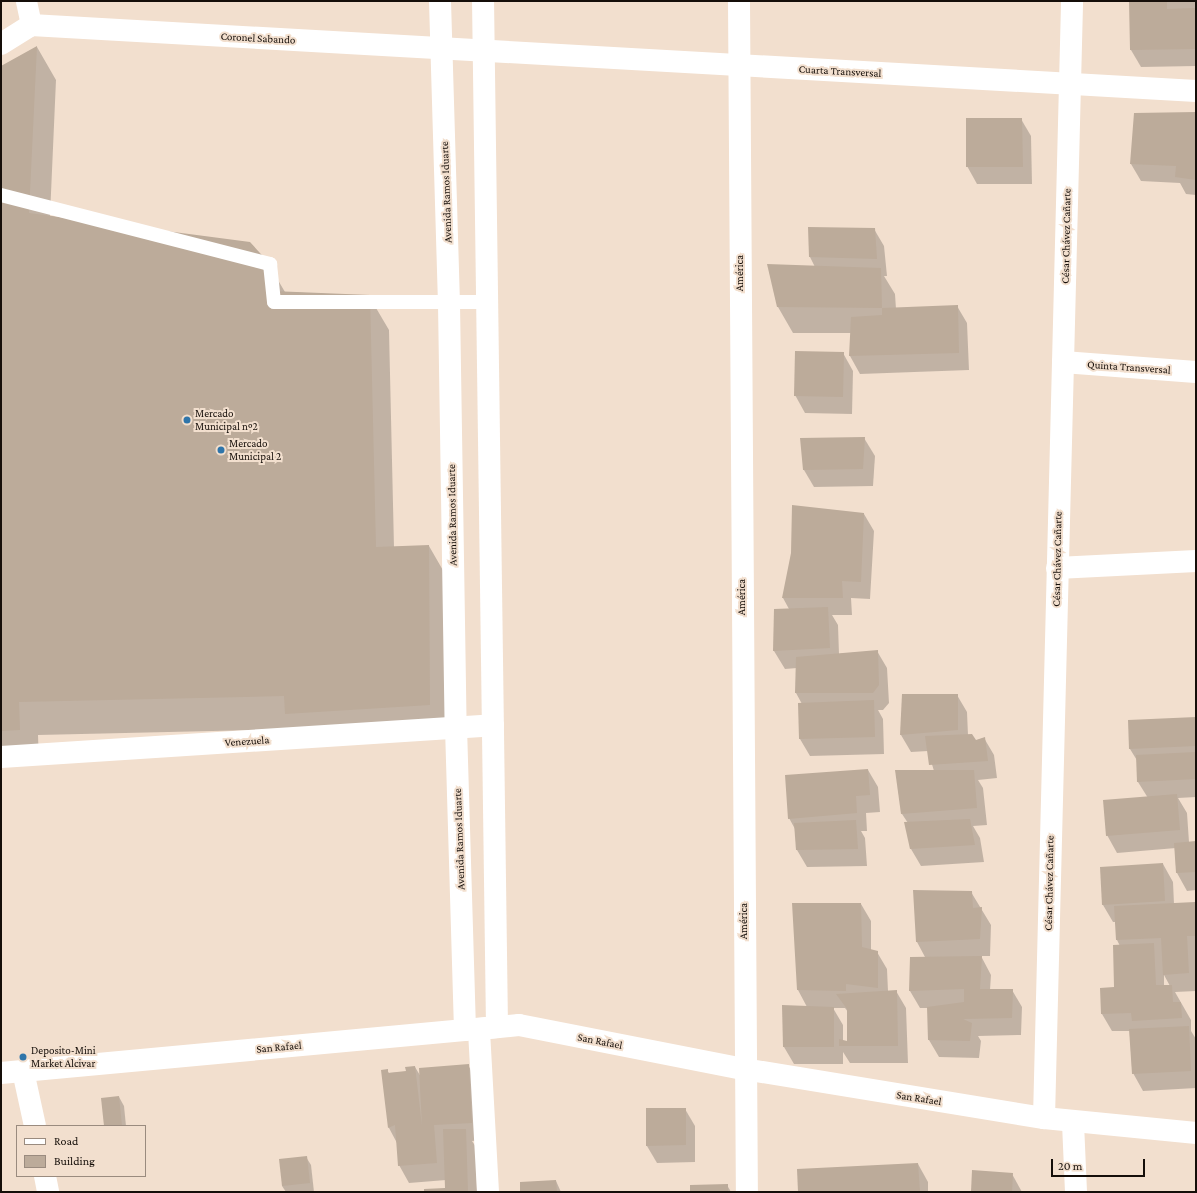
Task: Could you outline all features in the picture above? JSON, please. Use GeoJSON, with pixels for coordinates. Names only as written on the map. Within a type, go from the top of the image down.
{"type":"FeatureCollection","features":[{"type":"Feature","properties":{"kind":"street"},"geometry":{"type":"LineString","coordinates":[[1,44],[31,25],[26,1]]}},
{"type":"Feature","properties":{"kind":"street","name":"Avenida Ramos Iduarte"},"geometry":{"type":"LineString","coordinates":[[440,1],[449,304],[456,727],[481,1029],[488,1192]]}},
{"type":"Feature","properties":{"kind":"street","name":"Avenida Ramos Iduarte"},"geometry":{"type":"LineString","coordinates":[[481,1029],[493,725],[483,1]]}},
{"type":"Feature","properties":{"kind":"street","name":"América"},"geometry":{"type":"LineString","coordinates":[[739,1],[738,65],[744,1069],[747,1192]]}},
{"type":"Feature","properties":{"kind":"street","name":"César Chávez Cañarte"},"geometry":{"type":"LineString","coordinates":[[1044,1118],[1072,1]]}},
{"type":"Feature","properties":{"kind":"street","name":"Coronel Sabando"},"geometry":{"type":"LineString","coordinates":[[31,25],[484,51]]}},
{"type":"Feature","properties":{"kind":"street","name":"Cuarta Transversal"},"geometry":{"type":"LineString","coordinates":[[484,51],[1196,91]]}},
{"type":"Feature","properties":{"kind":"street","name":"Quinta Transversal"},"geometry":{"type":"LineString","coordinates":[[1063,362],[1196,372]]}},
{"type":"Feature","properties":{"kind":"street"},"geometry":{"type":"LineString","coordinates":[[1057,568],[1196,561]]}},
{"type":"Feature","properties":{"kind":"street","name":"Venezuela"},"geometry":{"type":"LineString","coordinates":[[1,757],[493,725]]}},
{"type":"Feature","properties":{"kind":"street","name":"San Rafael"},"geometry":{"type":"LineString","coordinates":[[1,1073],[519,1025],[744,1069],[1073,1123],[1196,1133]]}},
{"type":"Feature","properties":{"kind":"street"},"geometry":{"type":"LineString","coordinates":[[23,1071],[34,1125]]}},
{"type":"Feature","properties":{"kind":"street"},"geometry":{"type":"LineString","coordinates":[[1073,1123],[1076,1192]]}},
{"type":"Feature","properties":{"kind":"street"},"geometry":{"type":"LineString","coordinates":[[45,1177],[48,1192]]}},
{"type":"Feature","properties":{"kind":"lane"},"geometry":{"type":"LineString","coordinates":[[1,195],[270,264],[274,302],[449,304],[486,302]]}},
{"type":"Feature","properties":{"kind":"building"},"geometry":{"type":"Polygon","coordinates":[[[1129,1],[1167,1],[1167,9],[1195,8],[1195,49],[1130,50],[1129,1]]]}},
{"type":"Feature","properties":{"kind":"building","name":"Mercado Municipal nº2"},"geometry":{"type":"Polygon","coordinates":[[[37,46],[29,213],[250,242],[270,264],[272,291],[370,295],[376,547],[429,545],[430,705],[285,714],[284,696],[19,702],[20,730],[1,731],[1,66],[37,46]]]}},
{"type":"Feature","properties":{"kind":"building"},"geometry":{"type":"Polygon","coordinates":[[[1196,112],[1196,180],[1175,177],[1176,166],[1130,164],[1134,113],[1196,112]]]}},
{"type":"Feature","properties":{"kind":"building"},"geometry":{"type":"Polygon","coordinates":[[[966,118],[1022,118],[1023,167],[966,167],[966,118]]]}},
{"type":"Feature","properties":{"kind":"building"},"geometry":{"type":"Polygon","coordinates":[[[808,227],[875,228],[877,259],[809,257],[808,227]]]}},
{"type":"Feature","properties":{"kind":"building"},"geometry":{"type":"Polygon","coordinates":[[[767,264],[881,268],[882,308],[777,307],[767,264]]]}},
{"type":"Feature","properties":{"kind":"building"},"geometry":{"type":"Polygon","coordinates":[[[958,305],[959,353],[849,356],[851,317],[882,315],[882,308],[958,305]]]}},
{"type":"Feature","properties":{"kind":"building"},"geometry":{"type":"Polygon","coordinates":[[[795,351],[844,352],[843,397],[794,396],[795,351]]]}},
{"type":"Feature","properties":{"kind":"building"},"geometry":{"type":"Polygon","coordinates":[[[865,437],[863,469],[803,470],[800,438],[865,437]]]}},
{"type":"Feature","properties":{"kind":"building"},"geometry":{"type":"Polygon","coordinates":[[[792,505],[864,513],[861,582],[842,581],[843,598],[782,598],[791,553],[792,505]]]}},
{"type":"Feature","properties":{"kind":"building"},"geometry":{"type":"Polygon","coordinates":[[[828,607],[830,648],[773,651],[774,609],[828,607]]]}},
{"type":"Feature","properties":{"kind":"building"},"geometry":{"type":"Polygon","coordinates":[[[878,650],[879,685],[873,693],[795,693],[796,657],[878,650]]]}},
{"type":"Feature","properties":{"kind":"building"},"geometry":{"type":"Polygon","coordinates":[[[902,694],[958,694],[958,730],[900,735],[902,694]]]}},
{"type":"Feature","properties":{"kind":"building"},"geometry":{"type":"Polygon","coordinates":[[[874,700],[875,737],[799,739],[798,703],[874,700]]]}},
{"type":"Feature","properties":{"kind":"building"},"geometry":{"type":"Polygon","coordinates":[[[1196,717],[1196,746],[1129,749],[1128,720],[1196,717]]]}},
{"type":"Feature","properties":{"kind":"building"},"geometry":{"type":"Polygon","coordinates":[[[972,734],[976,740],[985,737],[988,761],[929,765],[925,736],[972,734]]]}},
{"type":"Feature","properties":{"kind":"building"},"geometry":{"type":"Polygon","coordinates":[[[1195,752],[1196,779],[1137,782],[1136,755],[1195,752]]]}},
{"type":"Feature","properties":{"kind":"building"},"geometry":{"type":"Polygon","coordinates":[[[868,769],[870,795],[856,796],[857,813],[788,819],[785,775],[868,769]]]}},
{"type":"Feature","properties":{"kind":"building"},"geometry":{"type":"Polygon","coordinates":[[[895,770],[974,770],[977,808],[901,814],[895,770]]]}},
{"type":"Feature","properties":{"kind":"building"},"geometry":{"type":"Polygon","coordinates":[[[1177,794],[1180,830],[1106,836],[1103,800],[1177,794]]]}},
{"type":"Feature","properties":{"kind":"building"},"geometry":{"type":"Polygon","coordinates":[[[970,819],[975,845],[910,849],[904,822],[970,819]]]}},
{"type":"Feature","properties":{"kind":"building"},"geometry":{"type":"Polygon","coordinates":[[[856,820],[858,849],[796,850],[794,823],[856,820]]]}},
{"type":"Feature","properties":{"kind":"building"},"geometry":{"type":"Polygon","coordinates":[[[1196,841],[1196,872],[1176,873],[1174,843],[1196,841]]]}},
{"type":"Feature","properties":{"kind":"building"},"geometry":{"type":"Polygon","coordinates":[[[1163,863],[1165,901],[1102,905],[1100,867],[1163,863]]]}},
{"type":"Feature","properties":{"kind":"building"},"geometry":{"type":"Polygon","coordinates":[[[913,890],[972,891],[973,908],[982,907],[980,939],[916,942],[913,890]]]}},
{"type":"Feature","properties":{"kind":"building"},"geometry":{"type":"Polygon","coordinates":[[[1195,902],[1196,936],[1187,936],[1189,973],[1163,975],[1161,938],[1116,940],[1114,906],[1195,902]]]}},
{"type":"Feature","properties":{"kind":"building"},"geometry":{"type":"Polygon","coordinates":[[[792,903],[861,903],[862,947],[878,951],[878,988],[846,984],[846,991],[797,990],[792,903]]]}},
{"type":"Feature","properties":{"kind":"building"},"geometry":{"type":"Polygon","coordinates":[[[1154,943],[1156,985],[1172,985],[1173,1002],[1181,1002],[1182,1018],[1132,1021],[1131,1013],[1101,1014],[1100,988],[1114,987],[1113,945],[1154,943]]]}},
{"type":"Feature","properties":{"kind":"building"},"geometry":{"type":"Polygon","coordinates":[[[982,956],[980,989],[1013,989],[1012,1018],[963,1019],[972,1023],[970,1041],[928,1040],[927,1007],[964,1002],[964,989],[909,991],[910,957],[982,956]]]}},
{"type":"Feature","properties":{"kind":"building"},"geometry":{"type":"Polygon","coordinates":[[[897,990],[898,1046],[839,1046],[839,1039],[847,1041],[847,1009],[836,994],[897,990]]]}},
{"type":"Feature","properties":{"kind":"building"},"geometry":{"type":"Polygon","coordinates":[[[782,1005],[834,1007],[834,1047],[783,1047],[782,1005]]]}},
{"type":"Feature","properties":{"kind":"building"},"geometry":{"type":"Polygon","coordinates":[[[1189,1026],[1191,1071],[1132,1074],[1129,1029],[1189,1026]]]}},
{"type":"Feature","properties":{"kind":"building"},"geometry":{"type":"Polygon","coordinates":[[[469,1064],[472,1123],[434,1125],[437,1163],[398,1166],[395,1125],[388,1128],[381,1070],[388,1069],[388,1073],[406,1071],[405,1067],[415,1066],[422,1126],[419,1068],[469,1064]]]}},
{"type":"Feature","properties":{"kind":"building"},"geometry":{"type":"Polygon","coordinates":[[[119,1096],[122,1125],[104,1125],[101,1098],[119,1096]]]}},
{"type":"Feature","properties":{"kind":"building"},"geometry":{"type":"Polygon","coordinates":[[[646,1108],[686,1108],[686,1145],[646,1146],[646,1108]]]}},
{"type":"Feature","properties":{"kind":"building"},"geometry":{"type":"Polygon","coordinates":[[[443,1129],[466,1129],[468,1192],[424,1192],[424,1189],[445,1188],[443,1129]]]}},
{"type":"Feature","properties":{"kind":"building"},"geometry":{"type":"Polygon","coordinates":[[[307,1156],[310,1183],[282,1186],[279,1159],[307,1156]]]}},
{"type":"Feature","properties":{"kind":"building"},"geometry":{"type":"Polygon","coordinates":[[[918,1163],[920,1192],[798,1192],[797,1169],[918,1163]]]}},
{"type":"Feature","properties":{"kind":"building"},"geometry":{"type":"Polygon","coordinates":[[[972,1170],[1013,1173],[1012,1192],[971,1192],[972,1170]]]}},
{"type":"Feature","properties":{"kind":"building"},"geometry":{"type":"Polygon","coordinates":[[[556,1180],[557,1192],[520,1192],[520,1182],[556,1180]]]}},
{"type":"Feature","properties":{"kind":"building"},"geometry":{"type":"Polygon","coordinates":[[[728,1184],[728,1192],[690,1192],[690,1185],[728,1184]]]}},
{"type":"Feature","properties":{"kind":"place","name":"Mercado Municipal nº2"},"geometry":{"type":"Point","coordinates":[187,420]}},
{"type":"Feature","properties":{"kind":"place","name":"Mercado Municipal 2"},"geometry":{"type":"Point","coordinates":[221,450]}},
{"type":"Feature","properties":{"kind":"place","name":"Deposito-Mini Market Alcivar"},"geometry":{"type":"Point","coordinates":[23,1057]}}]}
